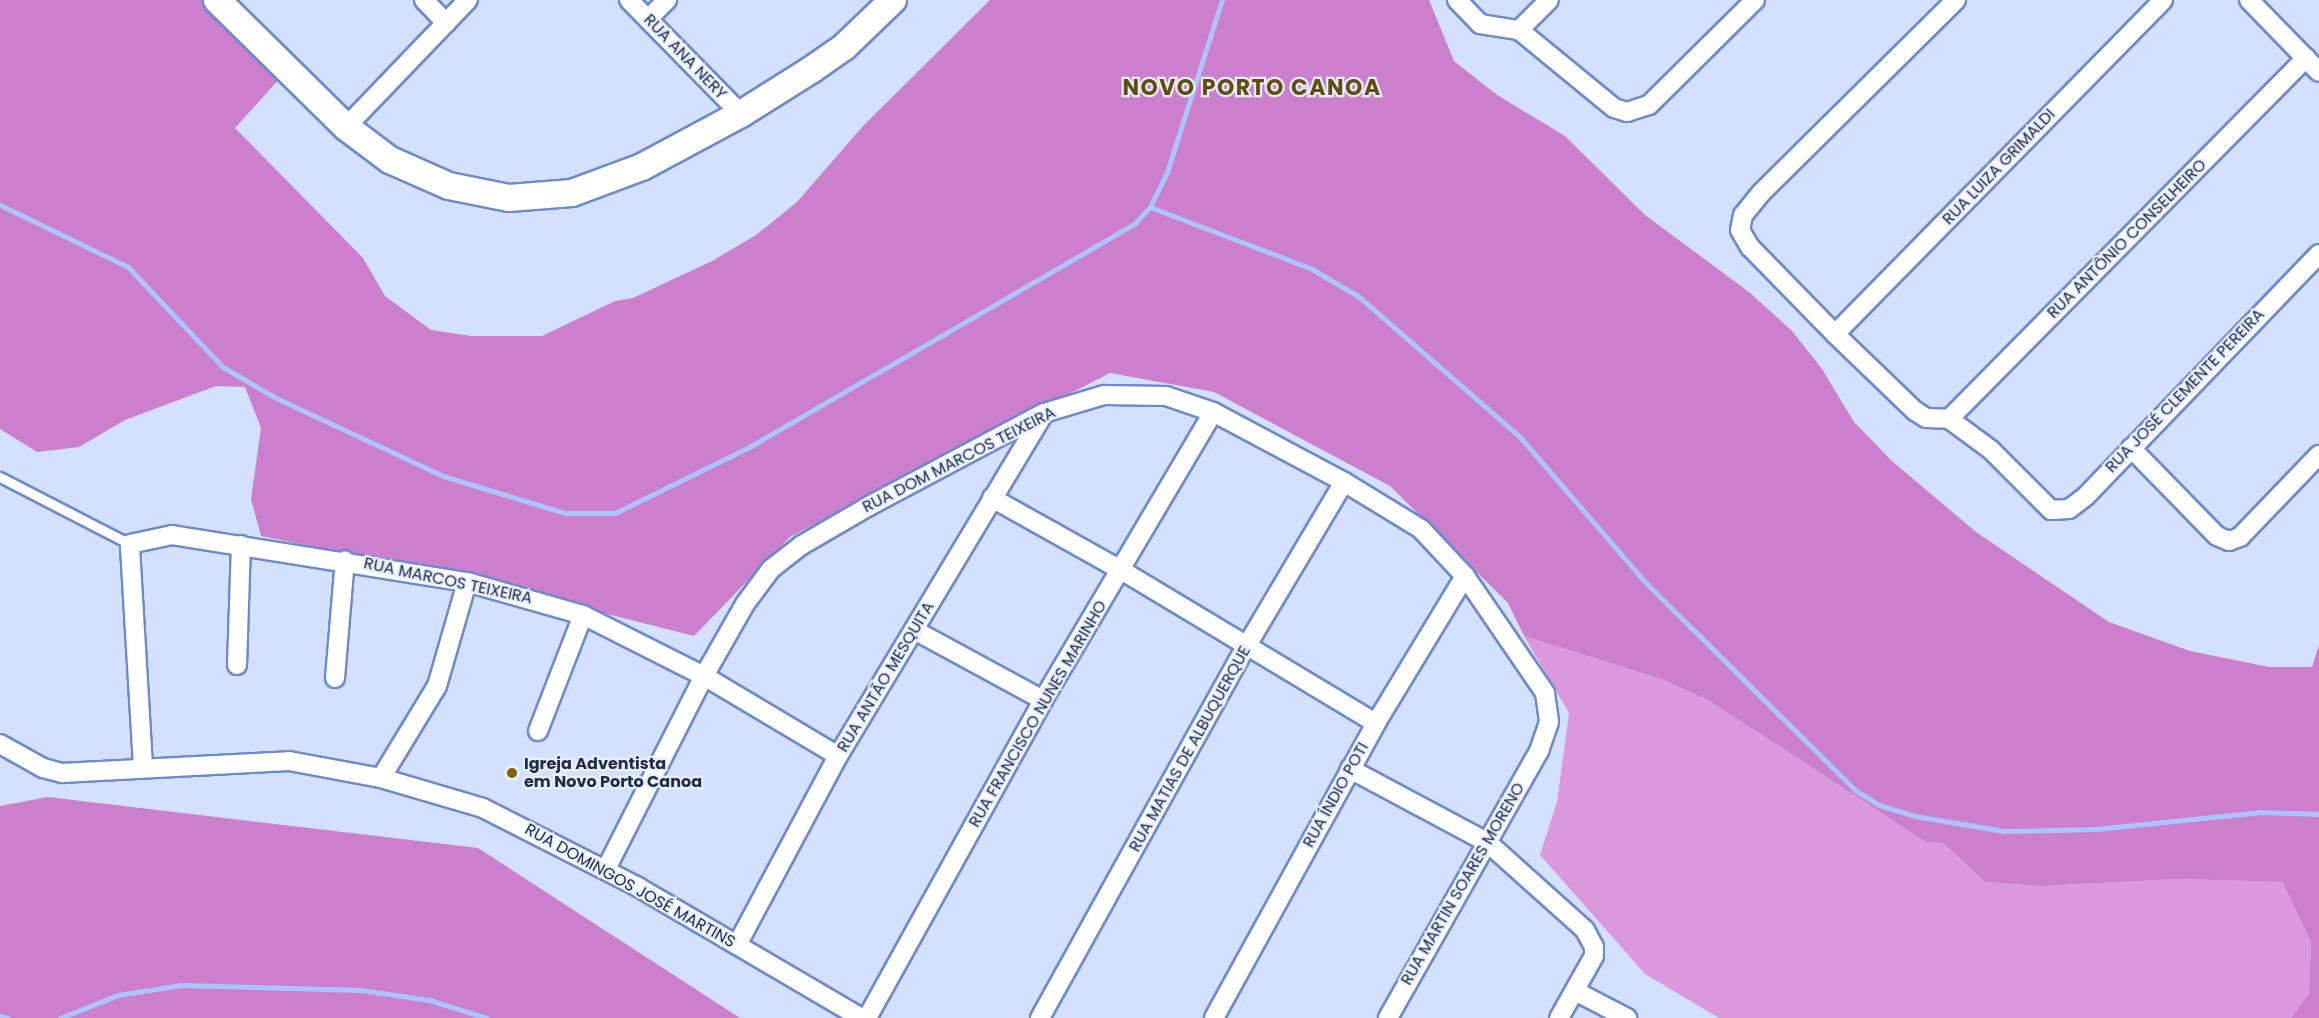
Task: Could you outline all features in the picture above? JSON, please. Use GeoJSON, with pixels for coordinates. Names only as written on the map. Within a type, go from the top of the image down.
{"type":"FeatureCollection","features":[{"type":"Feature","properties":{"kind":"street"},"geometry":{"type":"LineString","coordinates":[[217,0],[346,127],[390,160],[422,177],[480,195],[540,197],[606,183],[741,114],[844,47],[893,0]]}},
{"type":"Feature","properties":{"kind":"street"},"geometry":{"type":"LineString","coordinates":[[424,0],[446,23]]}},
{"type":"Feature","properties":{"kind":"street"},"geometry":{"type":"LineString","coordinates":[[346,127],[468,0]]}},
{"type":"Feature","properties":{"kind":"street","name":"RUA ANA NERY"},"geometry":{"type":"LineString","coordinates":[[629,0],[741,114]]}},
{"type":"Feature","properties":{"kind":"street"},"geometry":{"type":"LineString","coordinates":[[648,19],[667,0]]}},
{"type":"Feature","properties":{"kind":"street"},"geometry":{"type":"LineString","coordinates":[[1457,0],[1480,24],[1519,30],[1614,108],[1634,112],[1649,105],[1755,0]]}},
{"type":"Feature","properties":{"kind":"street"},"geometry":{"type":"LineString","coordinates":[[1519,30],[1549,0]]}},
{"type":"Feature","properties":{"kind":"street"},"geometry":{"type":"LineString","coordinates":[[1949,419],[1922,416],[1835,334],[1750,247],[1741,236],[1739,223],[1755,201],[1956,0]]}},
{"type":"Feature","properties":{"kind":"street","name":"RUA LUIZA GRIMALDI"},"geometry":{"type":"LineString","coordinates":[[1835,334],[2163,0]]}},
{"type":"Feature","properties":{"kind":"street"},"geometry":{"type":"LineString","coordinates":[[2248,0],[2319,72]]}},
{"type":"Feature","properties":{"kind":"street","name":"RUA ANTÔNIO CONSELHEIRO"},"geometry":{"type":"LineString","coordinates":[[1949,419],[2306,58]]}},
{"type":"Feature","properties":{"kind":"street","name":"RUA JOSÉ CLEMENTE PEREIRA"},"geometry":{"type":"LineString","coordinates":[[1949,419],[1991,450],[2046,505],[2056,512],[2069,509],[2319,254]]}},
{"type":"Feature","properties":{"kind":"street","name":"RUA DOM MARCOS TEIXEIRA"},"geometry":{"type":"LineString","coordinates":[[606,869],[704,676],[757,585],[802,545],[1044,413],[1104,396],[1133,394],[1166,396],[1213,412],[1344,482],[1421,529],[1465,576],[1545,693],[1549,722],[1539,751]]}},
{"type":"Feature","properties":{"kind":"street","name":"RUA FRANCISCO NUNES MARINHO"},"geometry":{"type":"LineString","coordinates":[[867,1018],[1043,700],[1213,412]]}},
{"type":"Feature","properties":{"kind":"street","name":"RUA ANTÃO MESQUITA"},"geometry":{"type":"LineString","coordinates":[[737,945],[838,756],[1044,413]]}},
{"type":"Feature","properties":{"kind":"street"},"geometry":{"type":"LineString","coordinates":[[2131,448],[2217,536],[2229,541],[2240,537],[2317,461]]}},
{"type":"Feature","properties":{"kind":"street","name":"RUA MATIAS DE ALBUQUERQUE"},"geometry":{"type":"LineString","coordinates":[[1040,1018],[1246,647],[1344,482]]}},
{"type":"Feature","properties":{"kind":"street"},"geometry":{"type":"LineString","coordinates":[[992,498],[1121,570],[1376,723]]}},
{"type":"Feature","properties":{"kind":"street","name":"RUA MARCOS TEIXEIRA"},"geometry":{"type":"LineString","coordinates":[[130,543],[172,535],[345,560],[468,582],[583,615],[704,676],[838,756]]}},
{"type":"Feature","properties":{"kind":"street"},"geometry":{"type":"LineString","coordinates":[[130,543],[143,766]]}},
{"type":"Feature","properties":{"kind":"street"},"geometry":{"type":"LineString","coordinates":[[237,665],[241,545]]}},
{"type":"Feature","properties":{"kind":"street"},"geometry":{"type":"LineString","coordinates":[[335,678],[345,560]]}},
{"type":"Feature","properties":{"kind":"street","name":"RUA ÍNDIO POTI"},"geometry":{"type":"LineString","coordinates":[[1214,1018],[1376,723],[1465,576]]}},
{"type":"Feature","properties":{"kind":"street"},"geometry":{"type":"LineString","coordinates":[[381,778],[436,686],[468,582]]}},
{"type":"Feature","properties":{"kind":"street"},"geometry":{"type":"LineString","coordinates":[[538,731],[583,615]]}},
{"type":"Feature","properties":{"kind":"street"},"geometry":{"type":"LineString","coordinates":[[914,630],[1043,700]]}},
{"type":"Feature","properties":{"kind":"street","name":"RUA DOMINGOS JOSÉ MARTINS"},"geometry":{"type":"LineString","coordinates":[[0,744],[42,768],[63,773],[143,766],[290,761],[381,778],[483,808],[606,869],[861,1018]]}},
{"type":"Feature","properties":{"kind":"street","name":"RUA MARTIN SOARES MORENO"},"geometry":{"type":"LineString","coordinates":[[1388,1018],[1539,751]]}},
{"type":"Feature","properties":{"kind":"street"},"geometry":{"type":"LineString","coordinates":[[1350,769],[1487,842],[1585,930],[1594,947],[1594,956],[1559,1018]]}},
{"type":"Feature","properties":{"kind":"street"},"geometry":{"type":"LineString","coordinates":[[1575,991],[1627,1018]]}},
{"type":"Feature","properties":{"kind":"lane"},"geometry":{"type":"LineString","coordinates":[[0,477],[130,543]]}},
{"type":"Feature","properties":{"kind":"shaded area"},"geometry":{"type":"Polygon","coordinates":[[[0,0],[205,0],[281,77],[235,128],[363,258],[385,296],[431,330],[471,336],[542,336],[615,301],[633,298],[712,261],[756,235],[797,202],[863,126],[990,0],[1429,0],[1454,61],[1497,95],[1565,136],[1645,215],[1749,292],[1792,331],[1822,369],[1854,422],[1892,461],[1976,532],[2109,622],[2190,651],[2269,667],[2312,667],[2319,645],[2319,1018],[2291,1018],[2309,993],[2311,942],[2283,882],[2179,879],[2040,886],[1985,882],[1943,843],[1926,842],[1710,701],[1664,680],[1524,636],[1508,603],[1390,486],[1214,392],[1110,373],[790,537],[694,636],[470,579],[261,536],[251,499],[261,428],[245,387],[216,386],[125,420],[79,447],[37,452],[0,429],[0,0]]]}},
{"type":"Feature","properties":{"kind":"shaded area"},"geometry":{"type":"Polygon","coordinates":[[[1524,636],[1664,680],[1710,701],[1926,842],[1943,843],[1985,882],[2040,886],[2179,879],[2284,882],[2311,942],[2309,993],[2291,1018],[1719,1018],[1645,974],[1540,855],[1557,802],[1569,713],[1524,636]]]}},
{"type":"Feature","properties":{"kind":"shaded area"},"geometry":{"type":"Polygon","coordinates":[[[48,797],[478,848],[740,1018],[0,1018],[0,806],[48,797]]]}},
{"type":"Feature","properties":{"kind":"waterway"},"geometry":{"type":"LineString","coordinates":[[0,205],[128,267],[223,367],[276,398],[443,476],[565,513],[615,513],[751,446],[1135,223],[1150,207],[1167,172],[1222,0]]}},
{"type":"Feature","properties":{"kind":"waterway"},"geometry":{"type":"LineString","coordinates":[[1150,207],[1310,268],[1358,296],[1520,437],[1647,584],[1855,790],[1879,805],[1915,816],[2004,831],[2096,829],[2261,812],[2319,814]]}},
{"type":"Feature","properties":{"kind":"waterway"},"geometry":{"type":"LineString","coordinates":[[60,1018],[118,995],[181,985],[361,990],[429,1000],[487,1018]]}},
{"type":"Feature","properties":{"kind":"waterway"},"geometry":{"type":"LineString","coordinates":[[0,1016],[8,1018]]}},
{"type":"Feature","properties":{"kind":"place","name":"Igreja Adventista em Novo Porto Canoa"},"geometry":{"type":"Point","coordinates":[512,773]}},
{"type":"Feature","properties":{"kind":"district","name":"NOVO PORTO CANOA"},"geometry":{"type":"Point","coordinates":[1252,88]}}]}
